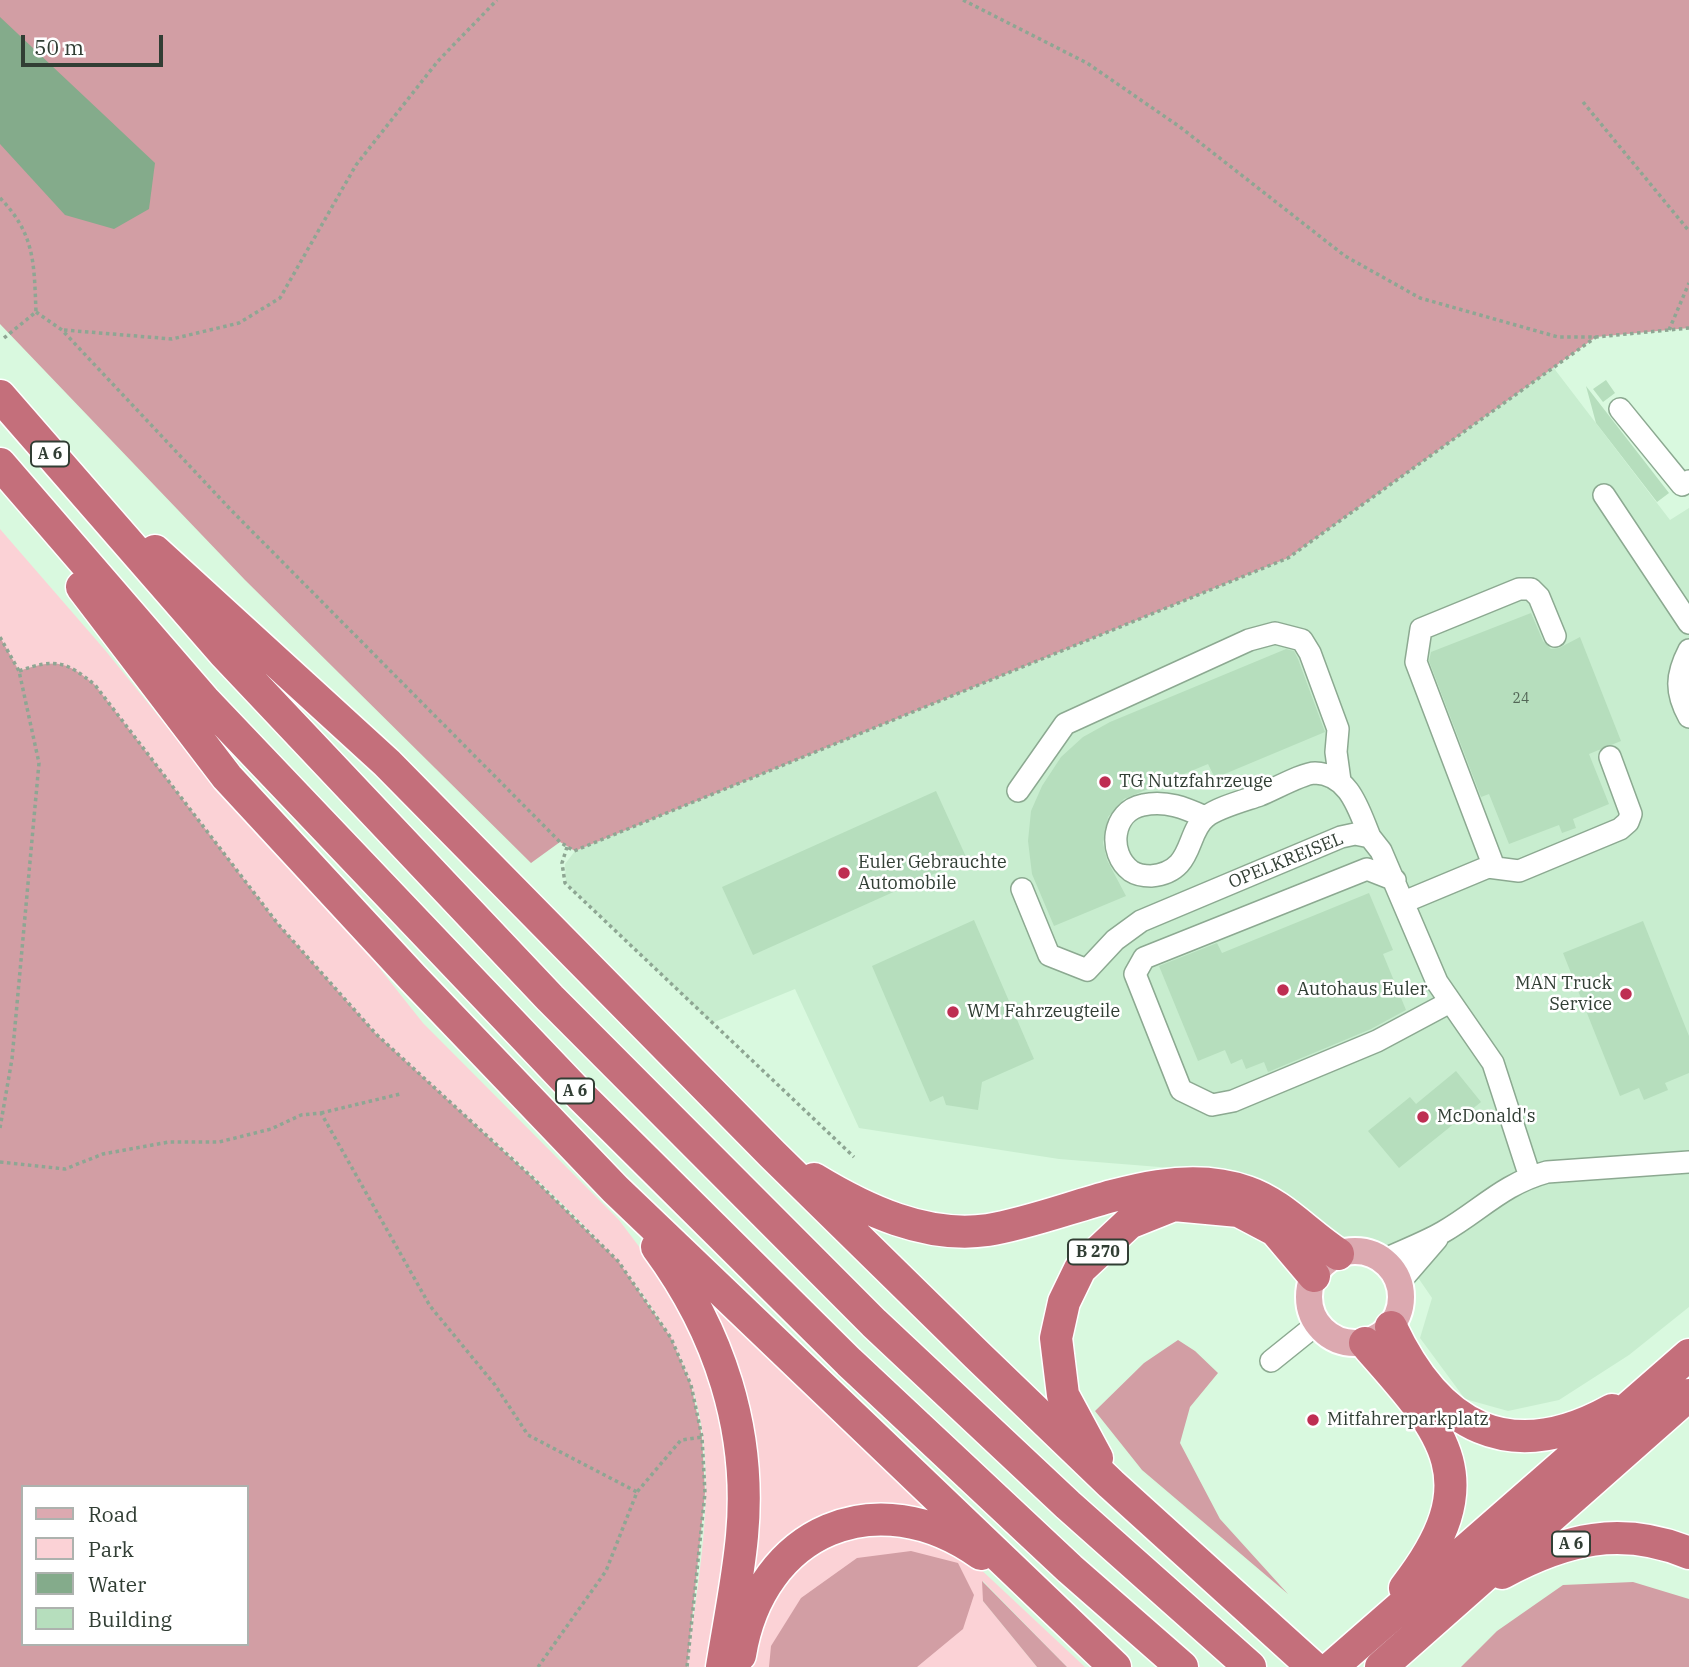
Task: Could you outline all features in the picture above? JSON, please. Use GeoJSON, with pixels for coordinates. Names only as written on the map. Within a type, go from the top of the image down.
{"type":"FeatureCollection","features":[{"type":"Feature","properties":{"kind":"highway","name":"A 6"},"geometry":{"type":"LineString","coordinates":[[0,396],[224,653],[579,1028],[874,1323],[1068,1505],[1250,1667]]}},
{"type":"Feature","properties":{"kind":"highway","name":"A 6"},"geometry":{"type":"LineString","coordinates":[[4,469],[204,700],[581,1097],[849,1362],[1070,1569],[1182,1667]]}},
{"type":"Feature","properties":{"kind":"highway"},"geometry":{"type":"LineString","coordinates":[[4,469],[114,632],[228,778],[413,978],[615,1189],[1115,1667]]}},
{"type":"Feature","properties":{"kind":"highway","name":"A 6"},"geometry":{"type":"LineString","coordinates":[[101,512],[169,560],[387,763],[772,1154],[1111,1484]]}},
{"type":"Feature","properties":{"kind":"highway","name":"A 6"},"geometry":{"type":"LineString","coordinates":[[772,1154],[866,1209],[930,1229],[987,1230],[1125,1192],[1206,1182],[1247,1192],[1293,1217],[1315,1239],[1338,1254]]}},
{"type":"Feature","properties":{"kind":"highway"},"geometry":{"type":"LineString","coordinates":[[615,1189],[697,1309],[720,1359],[736,1414],[743,1455],[743,1535],[722,1667]]}},
{"type":"Feature","properties":{"kind":"highway","name":"B 270"},"geometry":{"type":"LineString","coordinates":[[1111,1484],[1063,1395],[1056,1338],[1064,1302],[1080,1269],[1129,1223],[1174,1205],[1239,1211],[1275,1230],[1314,1276]]}},
{"type":"Feature","properties":{"kind":"highway"},"geometry":{"type":"LineString","coordinates":[[1378,1335],[1405,1355],[1441,1404],[1468,1424],[1497,1434],[1553,1433],[1604,1414],[1647,1391]]}},
{"type":"Feature","properties":{"kind":"highway"},"geometry":{"type":"LineString","coordinates":[[1372,1631],[1411,1581],[1437,1539],[1453,1494],[1446,1453],[1438,1436],[1414,1401],[1378,1335]]}},
{"type":"Feature","properties":{"kind":"highway"},"geometry":{"type":"LineString","coordinates":[[1332,1667],[1689,1354]]}},
{"type":"Feature","properties":{"kind":"highway"},"geometry":{"type":"LineString","coordinates":[[1381,1667],[1689,1395]]}},
{"type":"Feature","properties":{"kind":"highway"},"geometry":{"type":"LineString","coordinates":[[1111,1484],[1313,1667]]}},
{"type":"Feature","properties":{"kind":"highway"},"geometry":{"type":"LineString","coordinates":[[738,1667],[742,1644],[759,1597],[777,1566],[829,1529],[863,1520],[889,1518],[918,1523],[948,1535],[970,1546],[1065,1617]]}},
{"type":"Feature","properties":{"kind":"highway","name":"A 6"},"geometry":{"type":"LineString","coordinates":[[1461,1596],[1511,1568],[1553,1549],[1584,1540],[1617,1536],[1653,1541],[1689,1553]]}},
{"type":"Feature","properties":{"kind":"main road"},"geometry":{"type":"LineString","coordinates":[[1361,1252],[1382,1260],[1399,1283],[1402,1298],[1399,1314],[1378,1335],[1339,1340],[1317,1324],[1310,1300],[1314,1276],[1320,1267],[1338,1254],[1361,1252]]}},
{"type":"Feature","properties":{"kind":"street"},"geometry":{"type":"LineString","coordinates":[[1620,409],[1687,487]]}},
{"type":"Feature","properties":{"kind":"street"},"geometry":{"type":"LineString","coordinates":[[1604,495],[1689,623]]}},
{"type":"Feature","properties":{"kind":"street"},"geometry":{"type":"LineString","coordinates":[[1494,867],[1416,662],[1416,645],[1421,629],[1519,589],[1531,589],[1539,597],[1555,636]]}},
{"type":"Feature","properties":{"kind":"street"},"geometry":{"type":"LineString","coordinates":[[1018,791],[1065,724],[1249,640],[1275,633],[1302,640],[1310,653],[1338,729],[1336,752],[1340,781],[1354,798],[1370,838]]}},
{"type":"Feature","properties":{"kind":"street"},"geometry":{"type":"LineString","coordinates":[[1689,650],[1676,681],[1681,703],[1689,717]]}},
{"type":"Feature","properties":{"kind":"street"},"geometry":{"type":"LineString","coordinates":[[1404,902],[1494,867],[1519,871],[1620,829],[1628,822],[1631,814],[1610,757]]}},
{"type":"Feature","properties":{"kind":"street"},"geometry":{"type":"LineString","coordinates":[[1205,817],[1314,773],[1340,781]]}},
{"type":"Feature","properties":{"kind":"street","name":"OPELKREISEL"},"geometry":{"type":"LineString","coordinates":[[1022,889],[1049,955],[1087,970],[1115,940],[1141,921],[1341,837],[1355,834],[1370,838],[1381,851],[1395,880],[1437,982],[1493,1063],[1530,1177]]}},
{"type":"Feature","properties":{"kind":"street"},"geometry":{"type":"LineString","coordinates":[[1395,880],[1367,869],[1144,958],[1135,974],[1181,1090],[1212,1105],[1233,1101],[1377,1041],[1450,1002]]}},
{"type":"Feature","properties":{"kind":"street"},"geometry":{"type":"LineString","coordinates":[[1382,1260],[1443,1232],[1492,1196],[1530,1177],[1547,1172],[1689,1162]]}},
{"type":"Feature","properties":{"kind":"street"},"geometry":{"type":"LineString","coordinates":[[1399,1283],[1443,1232]]}},
{"type":"Feature","properties":{"kind":"street"},"geometry":{"type":"LineString","coordinates":[[1271,1361],[1317,1324]]}},
{"type":"Feature","properties":{"kind":"path"},"geometry":{"type":"LineString","coordinates":[[62,330],[172,339],[239,323],[280,298],[356,165],[438,61],[498,0]]}},
{"type":"Feature","properties":{"kind":"path"},"geometry":{"type":"LineString","coordinates":[[963,0],[1087,63],[1180,127],[1345,256],[1420,298],[1558,337],[1596,337],[1689,328]]}},
{"type":"Feature","properties":{"kind":"path"},"geometry":{"type":"LineString","coordinates":[[1583,102],[1689,231]]}},
{"type":"Feature","properties":{"kind":"path"},"geometry":{"type":"LineString","coordinates":[[0,198],[18,216],[34,253],[36,312]]}},
{"type":"Feature","properties":{"kind":"path"},"geometry":{"type":"LineString","coordinates":[[1670,330],[1689,283]]}},
{"type":"Feature","properties":{"kind":"path"},"geometry":{"type":"LineString","coordinates":[[36,312],[62,330],[231,510],[574,851],[1288,558],[1596,337]]}},
{"type":"Feature","properties":{"kind":"path"},"geometry":{"type":"LineString","coordinates":[[4,338],[36,312]]}},
{"type":"Feature","properties":{"kind":"path"},"geometry":{"type":"LineString","coordinates":[[0,637],[19,671],[39,763],[12,1059],[0,1128]]}},
{"type":"Feature","properties":{"kind":"path"},"geometry":{"type":"LineString","coordinates":[[19,671],[56,662],[79,672],[95,685],[278,924],[376,1034],[534,1178],[618,1261],[671,1338],[691,1385],[702,1437],[705,1493],[687,1667]]}},
{"type":"Feature","properties":{"kind":"path"},"geometry":{"type":"LineString","coordinates":[[567,847],[562,863],[565,883],[853,1157]]}},
{"type":"Feature","properties":{"kind":"path"},"geometry":{"type":"LineString","coordinates":[[0,1162],[65,1169],[103,1154],[169,1142],[219,1142],[271,1129],[301,1115],[321,1113],[400,1094]]}},
{"type":"Feature","properties":{"kind":"path"},"geometry":{"type":"LineString","coordinates":[[321,1113],[430,1306],[495,1385],[528,1435],[638,1492]]}},
{"type":"Feature","properties":{"kind":"path"},"geometry":{"type":"LineString","coordinates":[[538,1667],[606,1571],[638,1492],[681,1440],[702,1437]]}},
{"type":"Feature","properties":{"kind":"shaded area"},"geometry":{"type":"Polygon","coordinates":[[[0,0],[1689,0],[1689,328],[1596,337],[1288,558],[575,851],[560,842],[531,863],[245,580],[0,324],[0,0]]]}},
{"type":"Feature","properties":{"kind":"shaded area"},"geometry":{"type":"Polygon","coordinates":[[[1553,367],[1670,520],[1689,508],[1689,1307],[1629,1355],[1559,1400],[1508,1411],[1465,1399],[1420,1338],[1432,1298],[1397,1247],[1339,1238],[1222,1172],[1059,1159],[859,1128],[795,989],[712,1023],[566,883],[565,864],[575,851],[1288,558],[1553,367]]]}},
{"type":"Feature","properties":{"kind":"shaded area"},"geometry":{"type":"Polygon","coordinates":[[[0,637],[19,671],[59,664],[76,671],[95,685],[278,924],[376,1034],[534,1179],[618,1261],[671,1338],[691,1385],[702,1437],[705,1493],[687,1667],[0,1667],[0,637]]]}},
{"type":"Feature","properties":{"kind":"shaded area"},"geometry":{"type":"Polygon","coordinates":[[[1178,1340],[1195,1351],[1218,1373],[1190,1407],[1180,1443],[1220,1519],[1288,1594],[1142,1470],[1095,1411],[1144,1363],[1178,1340]]]}},
{"type":"Feature","properties":{"kind":"shaded area"},"geometry":{"type":"Polygon","coordinates":[[[911,1551],[958,1563],[974,1595],[963,1629],[917,1667],[769,1667],[771,1646],[801,1598],[857,1558],[911,1551]]]}},
{"type":"Feature","properties":{"kind":"shaded area"},"geometry":{"type":"Polygon","coordinates":[[[982,1581],[1067,1667],[1037,1667],[983,1601],[982,1581]]]}},
{"type":"Feature","properties":{"kind":"shaded area"},"geometry":{"type":"Polygon","coordinates":[[[1633,1582],[1689,1599],[1689,1667],[1461,1667],[1497,1631],[1563,1585],[1633,1582]]]}},
{"type":"Feature","properties":{"kind":"green space"},"geometry":{"type":"Polygon","coordinates":[[[0,529],[105,650],[219,791],[350,931],[423,1023],[619,1220],[690,1314],[734,1457],[714,1667],[687,1667],[701,1561],[706,1488],[705,1453],[691,1384],[668,1334],[636,1285],[597,1240],[554,1196],[377,1035],[338,995],[230,865],[95,685],[76,671],[60,664],[42,664],[19,671],[0,637],[0,529]]]}},
{"type":"Feature","properties":{"kind":"green space"},"geometry":{"type":"Polygon","coordinates":[[[699,1283],[929,1507],[872,1506],[833,1516],[815,1525],[755,1573],[749,1573],[699,1283]]]}},
{"type":"Feature","properties":{"kind":"green space"},"geometry":{"type":"Polygon","coordinates":[[[898,1533],[934,1540],[975,1564],[1085,1667],[1067,1667],[983,1581],[983,1601],[1037,1667],[744,1667],[761,1609],[811,1555],[836,1543],[869,1534],[898,1533]]]}},
{"type":"Feature","properties":{"kind":"water"},"geometry":{"type":"Polygon","coordinates":[[[0,17],[155,163],[149,209],[114,229],[65,215],[0,144],[0,17]]]}},
{"type":"Feature","properties":{"kind":"building"},"geometry":{"type":"Polygon","coordinates":[[[1606,380],[1615,393],[1603,402],[1593,389],[1606,380]]]}},
{"type":"Feature","properties":{"kind":"building"},"geometry":{"type":"Polygon","coordinates":[[[1586,386],[1669,493],[1657,502],[1596,423],[1586,386]]]}},
{"type":"Feature","properties":{"kind":"building"},"geometry":{"type":"Polygon","coordinates":[[[1531,613],[1543,641],[1551,649],[1559,648],[1580,637],[1621,741],[1589,754],[1609,804],[1573,819],[1576,828],[1562,833],[1559,825],[1509,844],[1489,794],[1481,797],[1429,661],[1431,652],[1531,613]]]}},
{"type":"Feature","properties":{"kind":"building","name":"TG Nutzfahrzeuge"},"geometry":{"type":"Polygon","coordinates":[[[1286,649],[1294,651],[1298,659],[1325,732],[1215,778],[1208,764],[1124,799],[1108,817],[1103,843],[1107,860],[1126,896],[1054,926],[1032,874],[1028,841],[1031,811],[1042,786],[1061,757],[1083,737],[1110,722],[1286,649]]]}},
{"type":"Feature","properties":{"kind":"building","name":"Euler Gebrauchte Automobile"},"geometry":{"type":"Polygon","coordinates":[[[936,791],[967,859],[753,955],[722,887],[936,791]]]}},
{"type":"Feature","properties":{"kind":"building","name":"Autohaus Euler"},"geometry":{"type":"Polygon","coordinates":[[[1369,893],[1393,950],[1383,954],[1406,1010],[1371,1029],[1268,1072],[1264,1062],[1246,1069],[1242,1059],[1231,1064],[1225,1050],[1198,1061],[1159,966],[1217,943],[1222,953],[1369,893]]]}},
{"type":"Feature","properties":{"kind":"building","name":"WM Fahrzeugteile"},"geometry":{"type":"Polygon","coordinates":[[[974,920],[1034,1059],[982,1082],[978,1110],[946,1105],[943,1096],[930,1102],[872,966],[974,920]]]}},
{"type":"Feature","properties":{"kind":"building","name":"MAN Truck Service"},"geometry":{"type":"Polygon","coordinates":[[[1643,921],[1689,1036],[1689,1073],[1665,1083],[1668,1090],[1644,1100],[1639,1088],[1620,1096],[1563,953],[1643,921]]]}},
{"type":"Feature","properties":{"kind":"building","name":"McDonald's"},"geometry":{"type":"Polygon","coordinates":[[[1456,1071],[1481,1102],[1399,1168],[1368,1131],[1410,1097],[1416,1104],[1456,1071]]]}},
{"type":"Feature","properties":{"kind":"place","name":"TG Nutzfahrzeuge"},"geometry":{"type":"Point","coordinates":[1105,782]}},
{"type":"Feature","properties":{"kind":"place","name":"Euler Gebrauchte Automobile"},"geometry":{"type":"Point","coordinates":[844,873]}},
{"type":"Feature","properties":{"kind":"place","name":"Autohaus Euler"},"geometry":{"type":"Point","coordinates":[1283,990]}},
{"type":"Feature","properties":{"kind":"place","name":"MAN Truck Service"},"geometry":{"type":"Point","coordinates":[1626,994]}},
{"type":"Feature","properties":{"kind":"place","name":"WM Fahrzeugteile"},"geometry":{"type":"Point","coordinates":[953,1012]}},
{"type":"Feature","properties":{"kind":"place","name":"McDonald's"},"geometry":{"type":"Point","coordinates":[1423,1117]}},
{"type":"Feature","properties":{"kind":"place","name":"Mitfahrerparkplatz"},"geometry":{"type":"Point","coordinates":[1313,1420]}}]}
